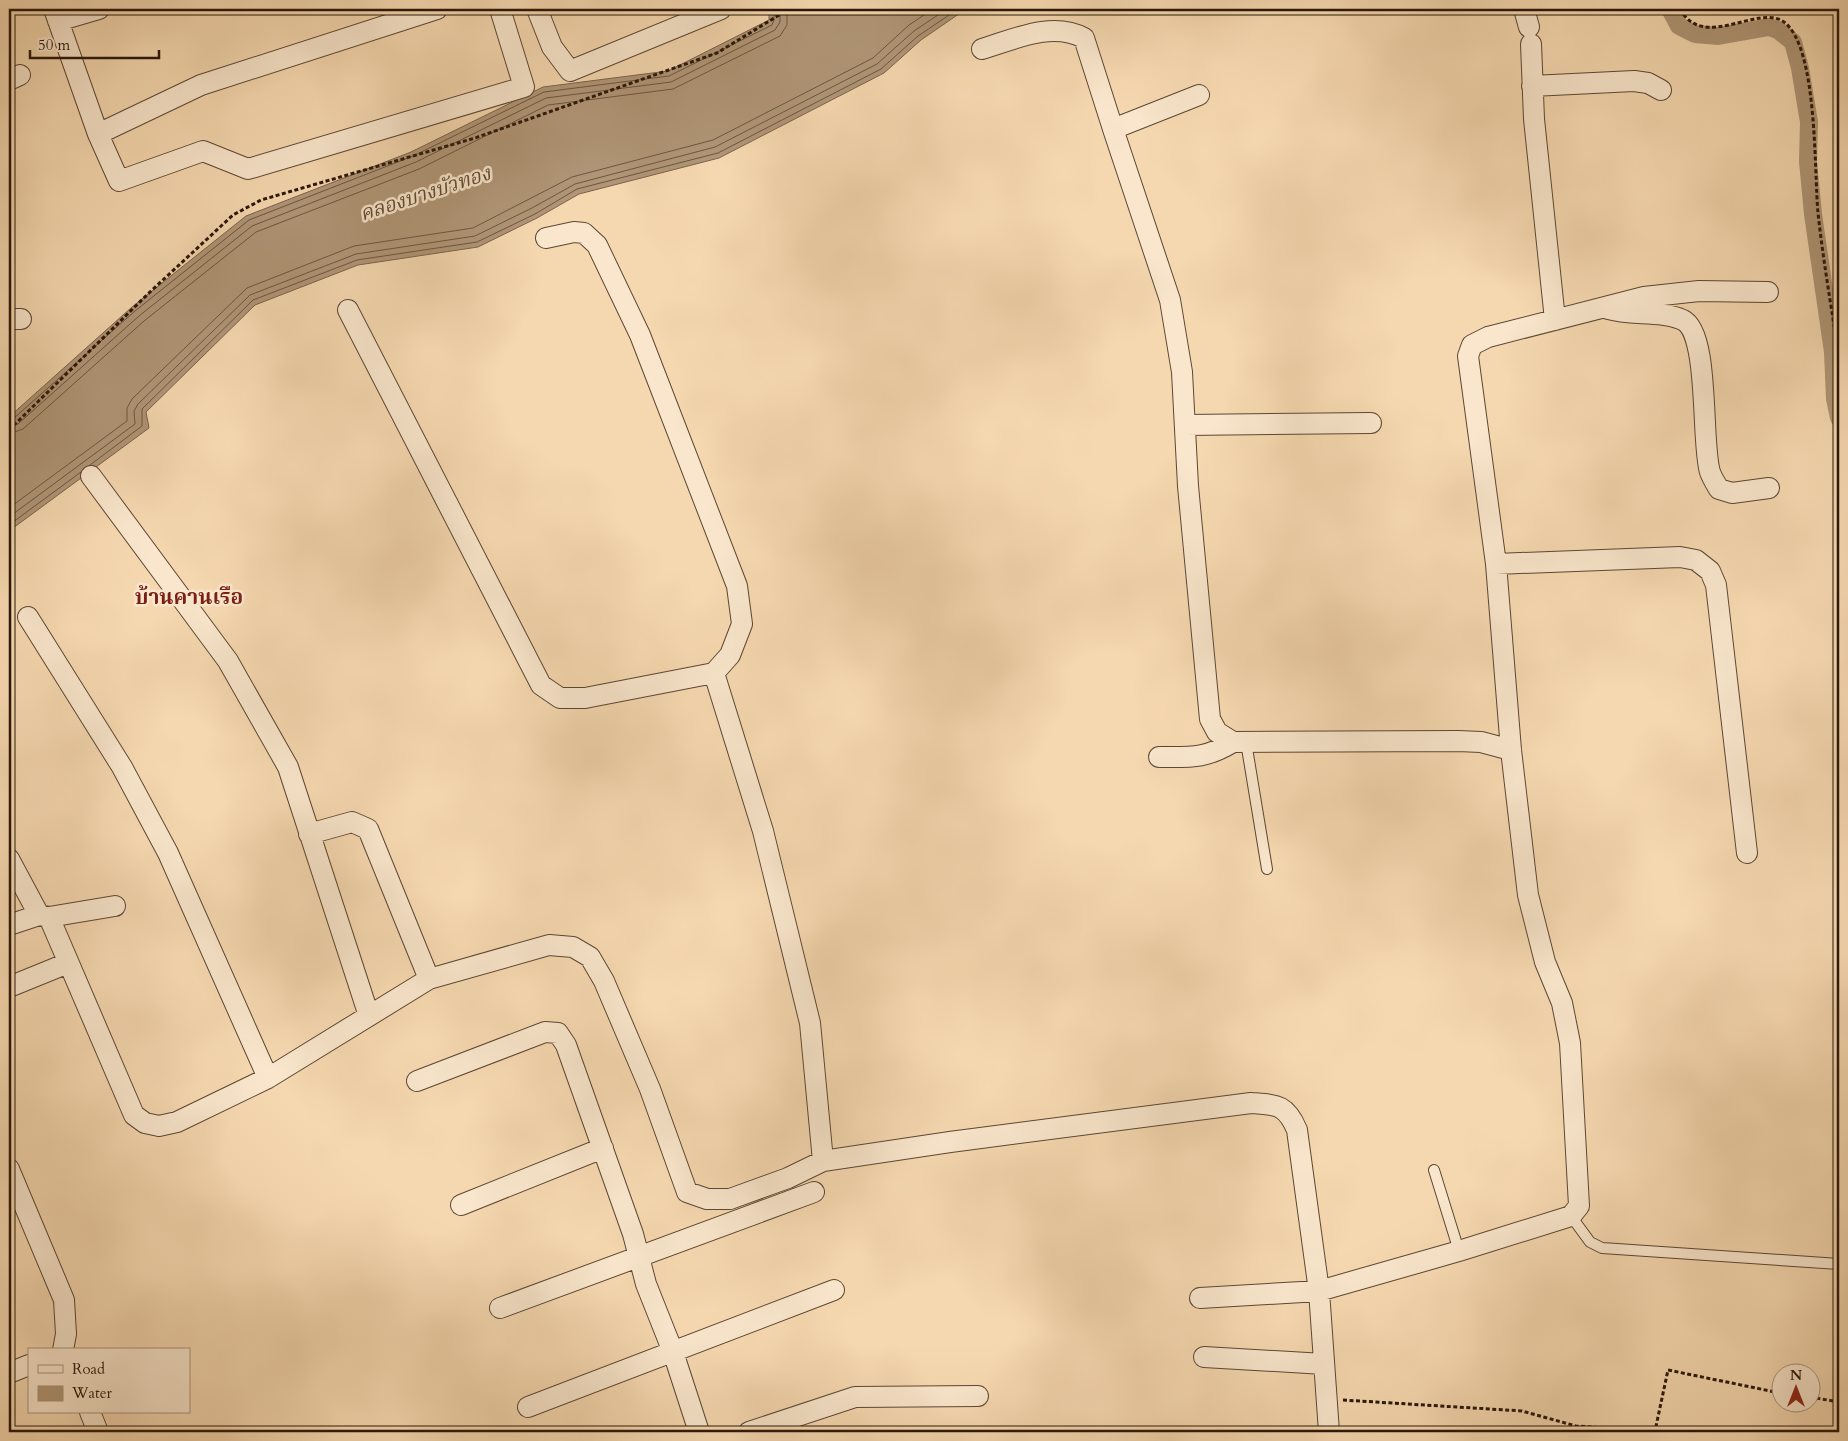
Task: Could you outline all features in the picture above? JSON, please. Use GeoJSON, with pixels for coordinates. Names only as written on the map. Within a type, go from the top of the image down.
{"type":"FeatureCollection","features":[{"type":"Feature","properties":{"kind":"street"},"geometry":{"type":"LineString","coordinates":[[98,9],[56,15],[98,134],[119,181],[202,151],[248,169],[524,87],[500,9]]}},
{"type":"Feature","properties":{"kind":"street"},"geometry":{"type":"LineString","coordinates":[[98,134],[201,85],[437,9]]}},
{"type":"Feature","properties":{"kind":"street"},"geometry":{"type":"LineString","coordinates":[[537,9],[552,47],[570,71],[721,9]]}},
{"type":"Feature","properties":{"kind":"street"},"geometry":{"type":"LineString","coordinates":[[1528,27],[1534,119],[1555,320]]}},
{"type":"Feature","properties":{"kind":"street"},"geometry":{"type":"LineString","coordinates":[[982,49],[1050,30],[1071,31],[1084,38],[1170,300],[1182,372],[1188,486],[1198,575],[1210,720],[1217,732],[1240,742]]}},
{"type":"Feature","properties":{"kind":"street"},"geometry":{"type":"LineString","coordinates":[[1532,86],[1634,81],[1648,83],[1660,90]]}},
{"type":"Feature","properties":{"kind":"street"},"geometry":{"type":"LineString","coordinates":[[1113,129],[1199,95]]}},
{"type":"Feature","properties":{"kind":"street"},"geometry":{"type":"LineString","coordinates":[[348,310],[541,685],[560,698],[585,698],[714,673],[730,655],[742,624],[737,586],[640,335],[596,245],[584,233],[574,232],[546,238]]}},
{"type":"Feature","properties":{"kind":"street"},"geometry":{"type":"LineString","coordinates":[[1200,1298],[1319,1291],[1459,1251],[1571,1216],[1580,1206],[1570,1043],[1562,1003],[1545,962],[1528,895],[1511,750],[1496,564],[1468,356],[1472,345],[1488,337],[1644,297],[1699,291],[1768,292]]}},
{"type":"Feature","properties":{"kind":"street"},"geometry":{"type":"LineString","coordinates":[[1604,307],[1624,314],[1672,316],[1686,322],[1693,331],[1700,358],[1710,471],[1719,489],[1732,493],[1769,488]]}},
{"type":"Feature","properties":{"kind":"street"},"geometry":{"type":"LineString","coordinates":[[1186,425],[1371,423]]}},
{"type":"Feature","properties":{"kind":"street"},"geometry":{"type":"LineString","coordinates":[[91,476],[228,661],[288,767],[369,1016]]}},
{"type":"Feature","properties":{"kind":"street"},"geometry":{"type":"LineString","coordinates":[[1496,564],[1680,557],[1696,560],[1710,571],[1716,586],[1723,631],[1746,853]]}},
{"type":"Feature","properties":{"kind":"street"},"geometry":{"type":"LineString","coordinates":[[28,617],[122,767],[168,853],[268,1078]]}},
{"type":"Feature","properties":{"kind":"street"},"geometry":{"type":"LineString","coordinates":[[714,673],[762,832],[810,1023],[823,1161]]}},
{"type":"Feature","properties":{"kind":"street"},"geometry":{"type":"LineString","coordinates":[[1159,757],[1200,757],[1240,742],[1458,740],[1481,742],[1511,750]]}},
{"type":"Feature","properties":{"kind":"street"},"geometry":{"type":"LineString","coordinates":[[309,834],[352,822],[368,830],[430,978]]}},
{"type":"Feature","properties":{"kind":"street"},"geometry":{"type":"LineString","coordinates":[[9,859],[44,916],[68,963],[134,1115],[145,1122],[158,1126],[178,1122],[268,1078],[430,978],[550,945],[573,948],[590,957],[604,981],[650,1089],[687,1192],[706,1200],[730,1199],[788,1178],[823,1161],[950,1142],[1252,1102],[1277,1104],[1291,1115],[1297,1130],[1319,1291],[1329,1432]]}},
{"type":"Feature","properties":{"kind":"street"},"geometry":{"type":"LineString","coordinates":[[9,925],[44,916],[115,906]]}},
{"type":"Feature","properties":{"kind":"street"},"geometry":{"type":"LineString","coordinates":[[9,987],[68,963]]}},
{"type":"Feature","properties":{"kind":"street"},"geometry":{"type":"LineString","coordinates":[[417,1081],[545,1032],[558,1033],[566,1045],[603,1148],[646,1284],[673,1352],[699,1432]]}},
{"type":"Feature","properties":{"kind":"street"},"geometry":{"type":"LineString","coordinates":[[462,1205],[603,1148]]}},
{"type":"Feature","properties":{"kind":"street"},"geometry":{"type":"LineString","coordinates":[[9,1169],[64,1300],[66,1334],[63,1348]]}},
{"type":"Feature","properties":{"kind":"street"},"geometry":{"type":"LineString","coordinates":[[500,1308],[814,1192]]}},
{"type":"Feature","properties":{"kind":"street"},"geometry":{"type":"LineString","coordinates":[[528,1407],[834,1290]]}},
{"type":"Feature","properties":{"kind":"street"},"geometry":{"type":"LineString","coordinates":[[1204,1357],[1324,1364]]}},
{"type":"Feature","properties":{"kind":"street"},"geometry":{"type":"LineString","coordinates":[[9,1374],[28,1365]]}},
{"type":"Feature","properties":{"kind":"street"},"geometry":{"type":"LineString","coordinates":[[749,1432],[855,1397],[978,1396]]}},
{"type":"Feature","properties":{"kind":"street"},"geometry":{"type":"LineString","coordinates":[[91,1414],[98,1432]]}},
{"type":"Feature","properties":{"kind":"lane"},"geometry":{"type":"LineString","coordinates":[[1240,742],[1267,869]]}},
{"type":"Feature","properties":{"kind":"lane"},"geometry":{"type":"LineString","coordinates":[[1434,1170],[1459,1251]]}},
{"type":"Feature","properties":{"kind":"lane"},"geometry":{"type":"LineString","coordinates":[[1571,1216],[1590,1242],[1602,1248],[1839,1264]]}},
{"type":"Feature","properties":{"kind":"path"},"geometry":{"type":"LineString","coordinates":[[9,430],[151,291],[233,216],[261,200],[475,138],[717,53],[789,9]]}},
{"type":"Feature","properties":{"kind":"path"},"geometry":{"type":"LineString","coordinates":[[1680,9],[1686,19],[1698,26],[1717,27],[1770,18],[1784,22],[1797,38],[1805,67],[1814,121],[1814,162],[1818,214],[1838,351],[1839,374]]}},
{"type":"Feature","properties":{"kind":"path"},"geometry":{"type":"LineString","coordinates":[[1327,1399],[1522,1411],[1576,1426],[1655,1432],[1668,1370],[1770,1391]]}},
{"type":"Feature","properties":{"kind":"path"},"geometry":{"type":"LineString","coordinates":[[1820,1399],[1839,1402]]}},
{"type":"Feature","properties":{"kind":"water","name":"คลองบางบัวทอง"},"geometry":{"type":"Polygon","coordinates":[[[769,9],[966,9],[921,40],[884,73],[719,158],[579,194],[537,218],[478,247],[358,265],[255,305],[146,412],[149,428],[9,531],[9,417],[132,307],[246,216],[411,152],[543,87],[668,71],[769,20],[769,9]]]}},
{"type":"Feature","properties":{"kind":"waterway"},"geometry":{"type":"LineString","coordinates":[[1670,9],[1679,26],[1695,34],[1718,36],[1769,27],[1778,30],[1793,42],[1800,68],[1809,122],[1808,162],[1813,214],[1833,352],[1835,399],[1839,418]]}},
{"type":"Feature","properties":{"kind":"district","name":"บ้านคานเรือ"},"geometry":{"type":"Point","coordinates":[189,597]}}]}
